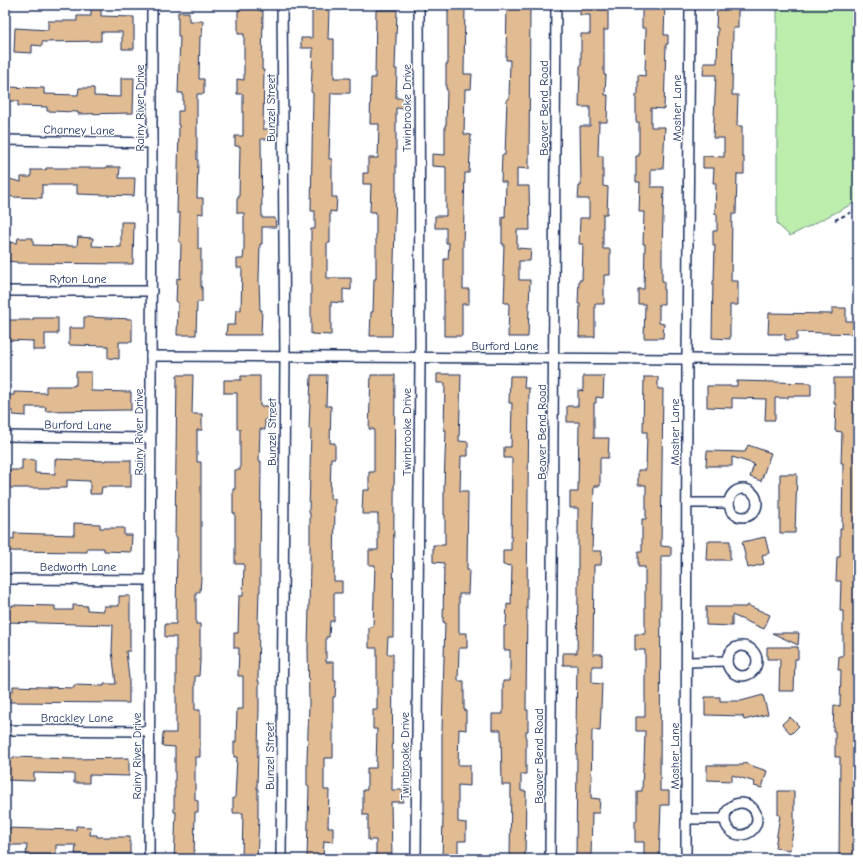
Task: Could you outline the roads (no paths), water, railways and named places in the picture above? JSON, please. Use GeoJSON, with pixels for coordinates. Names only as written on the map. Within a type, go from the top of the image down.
{"type":"FeatureCollection","features":[{"type":"Feature","properties":{"kind":"street","name":"Rainy River Drive"},"geometry":{"type":"LineString","coordinates":[[148,859],[150,438],[152,356],[152,5]]}},
{"type":"Feature","properties":{"kind":"street","name":"Bunzel Street"},"geometry":{"type":"LineString","coordinates":[[281,859],[285,357],[282,5]]}},
{"type":"Feature","properties":{"kind":"street","name":"Twinbrooke Drive"},"geometry":{"type":"LineString","coordinates":[[416,859],[420,358],[419,5]]}},
{"type":"Feature","properties":{"kind":"street","name":"Beaver Bend Road"},"geometry":{"type":"LineString","coordinates":[[550,859],[556,5]]}},
{"type":"Feature","properties":{"kind":"street","name":"Mosher Lane"},"geometry":{"type":"LineString","coordinates":[[686,859],[687,359],[690,5]]}},
{"type":"Feature","properties":{"kind":"street","name":"Charney Lane"},"geometry":{"type":"LineString","coordinates":[[6,140],[152,143]]}},
{"type":"Feature","properties":{"kind":"street","name":"Ryton Lane"},"geometry":{"type":"LineString","coordinates":[[5,291],[152,291]]}},
{"type":"Feature","properties":{"kind":"street","name":"Burford Lane"},"geometry":{"type":"LineString","coordinates":[[152,356],[858,360]]}},
{"type":"Feature","properties":{"kind":"street","name":"Burford Lane"},"geometry":{"type":"LineString","coordinates":[[5,436],[150,438]]}},
{"type":"Feature","properties":{"kind":"street"},"geometry":{"type":"LineString","coordinates":[[687,503],[728,503]]}},
{"type":"Feature","properties":{"kind":"street","name":"Bedworth Lane"},"geometry":{"type":"LineString","coordinates":[[5,579],[150,580]]}},
{"type":"Feature","properties":{"kind":"street"},"geometry":{"type":"LineString","coordinates":[[687,662],[727,661]]}},
{"type":"Feature","properties":{"kind":"street","name":"Brackley Lane"},"geometry":{"type":"LineString","coordinates":[[5,730],[149,731]]}},
{"type":"Feature","properties":{"kind":"street"},"geometry":{"type":"LineString","coordinates":[[687,819],[725,819]]}}]}
